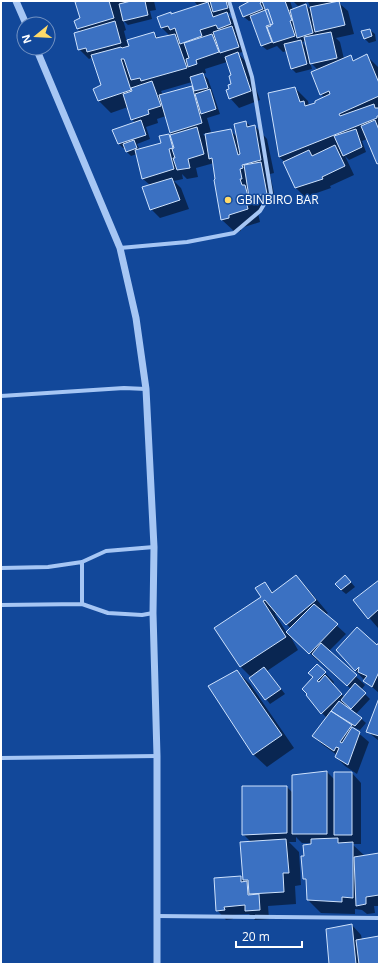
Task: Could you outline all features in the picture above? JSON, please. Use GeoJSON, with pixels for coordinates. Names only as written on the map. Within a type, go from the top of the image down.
{"type":"FeatureCollection","features":[{"type":"Feature","properties":{"kind":"street"},"geometry":{"type":"LineString","coordinates":[[16,1],[23,16]]}},
{"type":"Feature","properties":{"kind":"street"},"geometry":{"type":"LineString","coordinates":[[120,248],[187,242],[234,233],[260,211],[272,193],[252,77],[229,1]]}},
{"type":"Feature","properties":{"kind":"street"},"geometry":{"type":"LineString","coordinates":[[39,56],[120,248],[136,318],[146,389],[154,547],[153,613],[157,756],[157,964]]}},
{"type":"Feature","properties":{"kind":"street"},"geometry":{"type":"LineString","coordinates":[[1,396],[124,388],[146,389]]}},
{"type":"Feature","properties":{"kind":"street"},"geometry":{"type":"LineString","coordinates":[[1,568],[48,567],[82,562],[106,551],[154,547]]}},
{"type":"Feature","properties":{"kind":"street"},"geometry":{"type":"LineString","coordinates":[[82,562],[82,604]]}},
{"type":"Feature","properties":{"kind":"street"},"geometry":{"type":"LineString","coordinates":[[1,605],[82,604],[108,613],[142,615],[153,613]]}},
{"type":"Feature","properties":{"kind":"street"},"geometry":{"type":"LineString","coordinates":[[1,758],[157,756]]}},
{"type":"Feature","properties":{"kind":"street"},"geometry":{"type":"LineString","coordinates":[[156,916],[379,918]]}},
{"type":"Feature","properties":{"kind":"building"},"geometry":{"type":"Polygon","coordinates":[[[109,1],[114,18],[77,29],[74,21],[80,18],[75,2],[109,1]]]}},
{"type":"Feature","properties":{"kind":"building"},"geometry":{"type":"Polygon","coordinates":[[[131,1],[145,1],[148,15],[123,21],[119,4],[131,1]]]}},
{"type":"Feature","properties":{"kind":"building"},"geometry":{"type":"Polygon","coordinates":[[[210,1],[226,1],[228,8],[213,12],[210,1]]]}},
{"type":"Feature","properties":{"kind":"building"},"geometry":{"type":"Polygon","coordinates":[[[250,1],[263,1],[260,3],[263,9],[243,17],[239,7],[250,1]]]}},
{"type":"Feature","properties":{"kind":"building"},"geometry":{"type":"Polygon","coordinates":[[[262,1],[285,1],[292,20],[290,21],[295,36],[273,43],[267,27],[271,26],[262,1]]]}},
{"type":"Feature","properties":{"kind":"building"},"geometry":{"type":"Polygon","coordinates":[[[339,1],[345,25],[315,32],[310,7],[339,1]]]}},
{"type":"Feature","properties":{"kind":"building"},"geometry":{"type":"Polygon","coordinates":[[[208,2],[213,17],[227,12],[231,24],[218,29],[216,25],[200,30],[202,36],[180,44],[175,28],[170,30],[168,26],[161,28],[157,17],[208,2]]]}},
{"type":"Feature","properties":{"kind":"building"},"geometry":{"type":"Polygon","coordinates":[[[306,4],[313,33],[297,38],[290,10],[306,4]]]}},
{"type":"Feature","properties":{"kind":"building"},"geometry":{"type":"Polygon","coordinates":[[[268,9],[273,24],[266,26],[272,42],[261,46],[250,16],[268,9]]]}},
{"type":"Feature","properties":{"kind":"building"},"geometry":{"type":"Polygon","coordinates":[[[115,21],[121,43],[87,52],[86,48],[78,50],[74,33],[115,21]]]}},
{"type":"Feature","properties":{"kind":"building"},"geometry":{"type":"Polygon","coordinates":[[[232,26],[239,47],[220,53],[213,32],[232,26]]]}},
{"type":"Feature","properties":{"kind":"building"},"geometry":{"type":"Polygon","coordinates":[[[370,29],[372,36],[364,39],[361,31],[370,29]]]}},
{"type":"Feature","properties":{"kind":"building"},"geometry":{"type":"Polygon","coordinates":[[[154,32],[156,38],[175,34],[187,68],[141,81],[140,78],[131,80],[124,59],[121,59],[131,90],[98,101],[93,89],[101,85],[91,55],[129,46],[127,40],[154,32]]]}},
{"type":"Feature","properties":{"kind":"building"},"geometry":{"type":"Polygon","coordinates":[[[331,32],[337,58],[310,64],[304,37],[331,32]]]}},
{"type":"Feature","properties":{"kind":"building"},"geometry":{"type":"Polygon","coordinates":[[[212,34],[219,52],[196,60],[197,64],[188,67],[186,59],[189,58],[184,43],[212,34]]]}},
{"type":"Feature","properties":{"kind":"building"},"geometry":{"type":"Polygon","coordinates":[[[301,40],[307,64],[291,69],[284,44],[301,40]]]}},
{"type":"Feature","properties":{"kind":"building"},"geometry":{"type":"Polygon","coordinates":[[[238,52],[251,91],[229,99],[226,90],[229,89],[228,85],[231,84],[229,76],[231,75],[225,57],[238,52]]]}},
{"type":"Feature","properties":{"kind":"building"},"geometry":{"type":"Polygon","coordinates":[[[367,54],[379,83],[379,96],[339,114],[340,116],[374,104],[375,108],[379,108],[379,116],[279,157],[268,93],[295,87],[300,102],[304,101],[305,106],[315,103],[315,101],[330,94],[329,91],[320,95],[311,72],[351,55],[353,61],[367,54]]]}},
{"type":"Feature","properties":{"kind":"building"},"geometry":{"type":"Polygon","coordinates":[[[203,73],[208,88],[194,91],[190,77],[203,73]]]}},
{"type":"Feature","properties":{"kind":"building"},"geometry":{"type":"Polygon","coordinates":[[[152,81],[161,106],[148,110],[149,114],[131,120],[123,94],[132,91],[131,88],[152,81]]]}},
{"type":"Feature","properties":{"kind":"building"},"geometry":{"type":"Polygon","coordinates":[[[192,86],[202,123],[170,133],[159,95],[192,86]]]}},
{"type":"Feature","properties":{"kind":"building"},"geometry":{"type":"Polygon","coordinates":[[[210,89],[216,109],[201,114],[195,94],[210,89]]]}},
{"type":"Feature","properties":{"kind":"building"},"geometry":{"type":"Polygon","coordinates":[[[141,120],[146,135],[118,144],[112,130],[141,120]]]}},
{"type":"Feature","properties":{"kind":"building"},"geometry":{"type":"Polygon","coordinates":[[[375,120],[379,130],[379,163],[377,164],[361,126],[375,120]]]}},
{"type":"Feature","properties":{"kind":"building"},"geometry":{"type":"Polygon","coordinates":[[[246,121],[247,127],[255,125],[261,160],[242,165],[243,168],[240,169],[242,179],[240,179],[242,185],[245,185],[249,200],[246,201],[248,209],[229,215],[229,218],[221,220],[212,158],[209,159],[205,134],[231,129],[238,155],[240,154],[234,124],[246,121]]]}},
{"type":"Feature","properties":{"kind":"building"},"geometry":{"type":"Polygon","coordinates":[[[197,127],[204,154],[188,159],[190,168],[177,170],[173,158],[175,158],[172,149],[174,148],[170,135],[197,127]]]}},
{"type":"Feature","properties":{"kind":"building"},"geometry":{"type":"Polygon","coordinates":[[[356,129],[362,147],[343,156],[334,136],[356,129]]]}},
{"type":"Feature","properties":{"kind":"building"},"geometry":{"type":"Polygon","coordinates":[[[169,134],[173,148],[169,149],[174,169],[142,179],[135,150],[161,143],[159,136],[169,134]]]}},
{"type":"Feature","properties":{"kind":"building"},"geometry":{"type":"Polygon","coordinates":[[[134,140],[137,148],[126,152],[123,144],[134,140]]]}},
{"type":"Feature","properties":{"kind":"building"},"geometry":{"type":"Polygon","coordinates":[[[335,145],[345,166],[322,177],[323,179],[295,188],[283,162],[309,150],[312,156],[335,145]]]}},
{"type":"Feature","properties":{"kind":"building"},"geometry":{"type":"Polygon","coordinates":[[[261,162],[267,194],[249,197],[244,165],[261,162]]]}},
{"type":"Feature","properties":{"kind":"building"},"geometry":{"type":"Polygon","coordinates":[[[172,178],[180,200],[150,210],[142,187],[172,178]]]}},
{"type":"Feature","properties":{"kind":"building"},"geometry":{"type":"Polygon","coordinates":[[[296,575],[316,600],[286,625],[265,600],[263,601],[286,637],[240,667],[214,628],[261,597],[255,588],[265,582],[272,593],[296,575]]]}},
{"type":"Feature","properties":{"kind":"building"},"geometry":{"type":"Polygon","coordinates":[[[345,575],[351,582],[341,590],[335,584],[345,575]]]}},
{"type":"Feature","properties":{"kind":"building"},"geometry":{"type":"Polygon","coordinates":[[[379,580],[379,609],[368,619],[353,600],[379,580]]]}},
{"type":"Feature","properties":{"kind":"building"},"geometry":{"type":"Polygon","coordinates":[[[314,604],[338,624],[309,654],[286,632],[314,604]]]}},
{"type":"Feature","properties":{"kind":"building"},"geometry":{"type":"Polygon","coordinates":[[[357,627],[377,645],[379,642],[379,672],[372,687],[363,681],[367,676],[358,672],[359,667],[355,671],[336,650],[357,627]]]}},
{"type":"Feature","properties":{"kind":"building"},"geometry":{"type":"Polygon","coordinates":[[[321,643],[357,675],[347,686],[312,654],[321,643]]]}},
{"type":"Feature","properties":{"kind":"building"},"geometry":{"type":"Polygon","coordinates":[[[317,664],[326,672],[317,681],[319,682],[325,675],[342,694],[321,714],[302,689],[313,677],[308,673],[317,664]]]}},
{"type":"Feature","properties":{"kind":"building"},"geometry":{"type":"Polygon","coordinates":[[[264,667],[281,689],[265,700],[249,678],[264,667]]]}},
{"type":"Feature","properties":{"kind":"building"},"geometry":{"type":"Polygon","coordinates":[[[237,670],[282,735],[253,755],[208,686],[237,670]]]}},
{"type":"Feature","properties":{"kind":"building"},"geometry":{"type":"Polygon","coordinates":[[[355,683],[366,693],[351,709],[341,700],[355,683]]]}},
{"type":"Feature","properties":{"kind":"building"},"geometry":{"type":"Polygon","coordinates":[[[379,698],[379,736],[366,732],[379,698]]]}},
{"type":"Feature","properties":{"kind":"building"},"geometry":{"type":"Polygon","coordinates":[[[339,701],[362,718],[355,726],[331,711],[339,701]]]}},
{"type":"Feature","properties":{"kind":"building"},"geometry":{"type":"Polygon","coordinates":[[[331,711],[352,725],[340,742],[342,743],[352,727],[360,732],[348,765],[335,757],[339,748],[336,747],[334,751],[312,736],[331,711]]]}},
{"type":"Feature","properties":{"kind":"building"},"geometry":{"type":"Polygon","coordinates":[[[327,771],[327,834],[292,834],[292,775],[327,771]]]}},
{"type":"Feature","properties":{"kind":"building"},"geometry":{"type":"Polygon","coordinates":[[[334,772],[352,772],[352,835],[334,835],[334,772]]]}},
{"type":"Feature","properties":{"kind":"building"},"geometry":{"type":"Polygon","coordinates":[[[242,786],[287,786],[287,833],[242,835],[242,786]]]}},
{"type":"Feature","properties":{"kind":"building"},"geometry":{"type":"Polygon","coordinates":[[[338,838],[338,843],[353,842],[353,898],[342,897],[342,902],[307,900],[306,879],[303,879],[301,856],[304,856],[303,845],[311,844],[311,839],[338,838]]]}},
{"type":"Feature","properties":{"kind":"building"},"geometry":{"type":"Polygon","coordinates":[[[286,839],[289,873],[283,873],[284,892],[249,894],[248,880],[243,880],[240,842],[286,839]]]}},
{"type":"Feature","properties":{"kind":"building"},"geometry":{"type":"Polygon","coordinates":[[[379,853],[379,895],[366,897],[366,904],[356,906],[354,857],[379,853]]]}},
{"type":"Feature","properties":{"kind":"building"},"geometry":{"type":"Polygon","coordinates":[[[241,876],[241,882],[247,881],[248,895],[259,894],[260,910],[245,911],[245,905],[224,907],[225,910],[216,911],[214,878],[241,876]]]}},
{"type":"Feature","properties":{"kind":"building"},"geometry":{"type":"Polygon","coordinates":[[[352,924],[356,964],[329,964],[326,929],[352,924]]]}},
{"type":"Feature","properties":{"kind":"building"},"geometry":{"type":"Polygon","coordinates":[[[379,936],[379,964],[359,964],[356,940],[379,936]]]}},
{"type":"Feature","properties":{"kind":"place","name":"GBINBIRO BAR"},"geometry":{"type":"Point","coordinates":[228,200]}}]}
